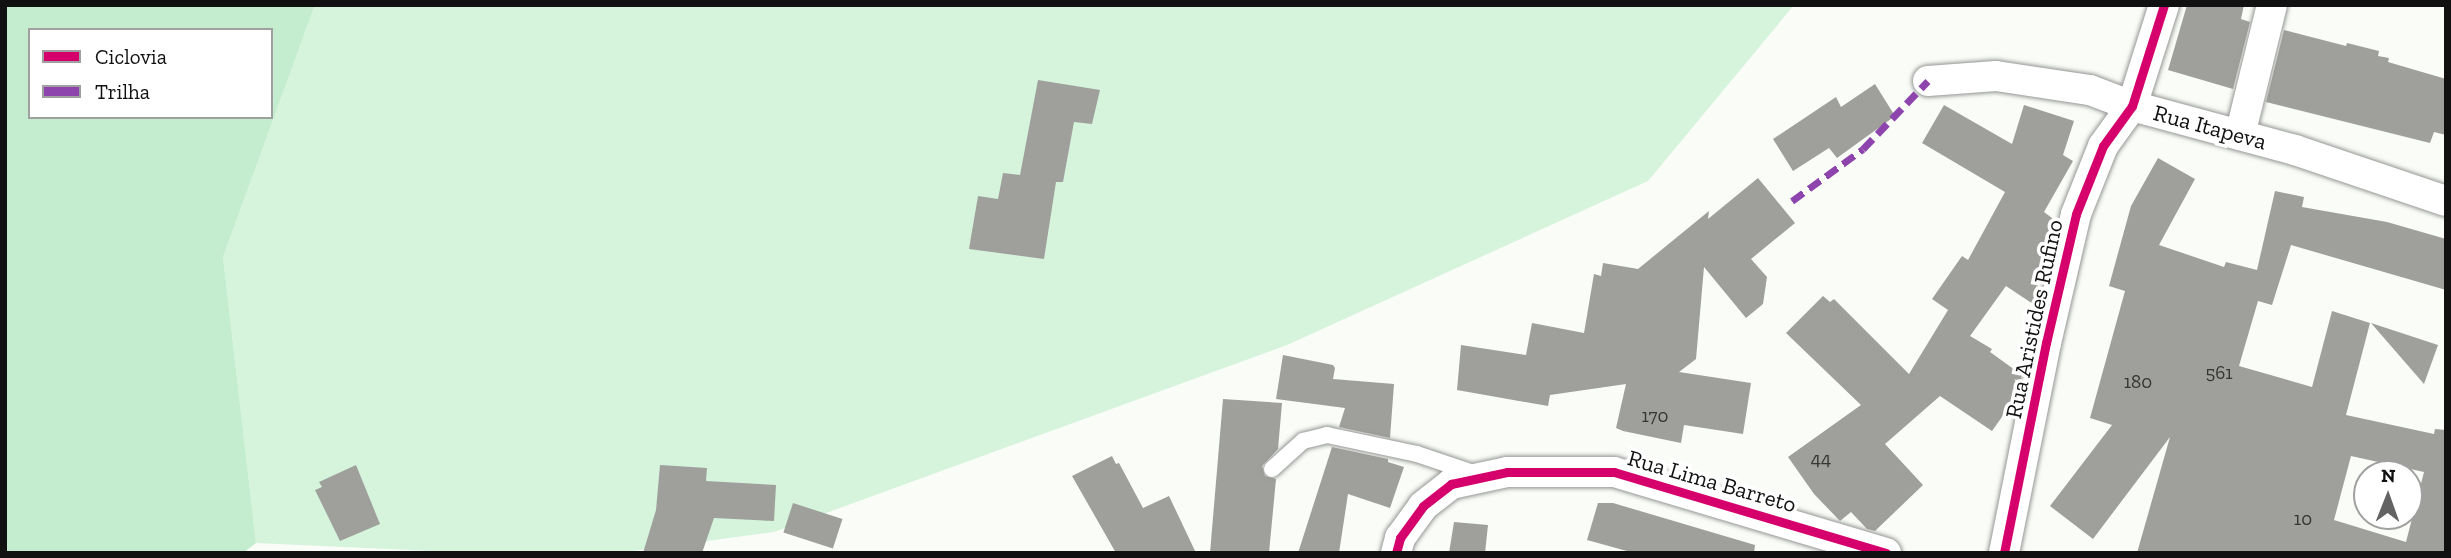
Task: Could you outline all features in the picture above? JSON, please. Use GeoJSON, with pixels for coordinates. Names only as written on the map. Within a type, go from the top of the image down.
{"type":"FeatureCollection","features":[{"type":"Feature","properties":{"kind":"street","name":"Rua Aristides Rufino"},"geometry":{"type":"LineString","coordinates":[[2004,553],[2046,344],[2076,214],[2103,146],[2132,106],[2164,5]]}},
{"type":"Feature","properties":{"kind":"street"},"geometry":{"type":"LineString","coordinates":[[2239,135],[2272,5]]}},
{"type":"Feature","properties":{"kind":"street","name":"Rua Itapeva"},"geometry":{"type":"LineString","coordinates":[[1928,81],[1996,76],[2090,90],[2132,106],[2239,135],[2446,201]]}},
{"type":"Feature","properties":{"kind":"street","name":"Rua Lima Barreto"},"geometry":{"type":"LineString","coordinates":[[1482,476],[1507,472],[1614,472],[1886,553]]}},
{"type":"Feature","properties":{"kind":"street"},"geometry":{"type":"LineString","coordinates":[[1396,553],[1400,538],[1423,506],[1451,484],[1482,476]]}},
{"type":"Feature","properties":{"kind":"lane","name":"Rua Lima Barreto"},"geometry":{"type":"LineString","coordinates":[[1272,469],[1303,441],[1327,435],[1417,454],[1482,476]]}},
{"type":"Feature","properties":{"kind":"green space"},"geometry":{"type":"Polygon","coordinates":[[[5,5],[315,5],[223,257],[256,543],[243,553],[5,553],[5,5]]]}},
{"type":"Feature","properties":{"kind":"green space"},"geometry":{"type":"Polygon","coordinates":[[[315,5],[1794,5],[1648,181],[1287,345],[774,532],[618,553],[475,553],[256,543],[223,257],[315,5]]]}},
{"type":"Feature","properties":{"kind":"building"},"geometry":{"type":"Polygon","coordinates":[[[2187,5],[2244,5],[2241,19],[2250,22],[2233,89],[2168,70],[2187,5]]]}},
{"type":"Feature","properties":{"kind":"building"},"geometry":{"type":"Polygon","coordinates":[[[2284,30],[2346,46],[2347,43],[2379,51],[2378,56],[2389,58],[2388,62],[2446,79],[2446,135],[2434,132],[2430,143],[2266,102],[2284,30]]]}},
{"type":"Feature","properties":{"kind":"building"},"geometry":{"type":"Polygon","coordinates":[[[1038,80],[1100,90],[1092,124],[1074,122],[1063,182],[1056,182],[1044,259],[969,249],[978,196],[998,199],[1003,173],[1020,175],[1038,80]]]}},
{"type":"Feature","properties":{"kind":"building"},"geometry":{"type":"Polygon","coordinates":[[[1875,84],[1895,116],[1837,158],[1829,148],[1793,171],[1773,139],[1836,97],[1841,107],[1875,84]]]}},
{"type":"Feature","properties":{"kind":"building"},"geometry":{"type":"Polygon","coordinates":[[[1944,105],[2012,144],[2024,105],[2074,121],[2063,155],[2073,161],[2044,212],[2056,221],[2033,304],[2006,286],[1970,336],[1992,349],[1990,352],[2022,375],[2014,400],[1992,431],[1940,396],[1885,444],[1923,485],[1875,531],[1867,529],[1851,512],[1840,521],[1814,494],[1788,457],[1861,405],[1786,333],[1823,296],[1830,302],[1834,299],[1909,374],[1948,310],[1932,299],[1962,256],[1968,260],[2005,192],[1922,143],[1944,105]]]}},
{"type":"Feature","properties":{"kind":"building"},"geometry":{"type":"Polygon","coordinates":[[[2158,158],[2195,179],[2159,245],[2224,267],[2226,262],[2257,270],[2275,191],[2304,197],[2302,207],[2387,222],[2446,239],[2446,290],[2291,245],[2272,305],[2258,301],[2239,366],[2312,387],[2332,311],[2370,323],[2346,415],[2434,434],[2435,429],[2446,430],[2446,553],[2137,553],[2170,437],[2093,539],[2050,506],[2112,425],[2090,418],[2125,291],[2109,286],[2131,206],[2158,158]]]}},
{"type":"Feature","properties":{"kind":"building"},"geometry":{"type":"Polygon","coordinates":[[[1758,178],[1795,223],[1751,259],[1767,277],[1763,304],[1746,318],[1704,267],[1696,359],[1679,372],[1751,383],[1743,434],[1684,425],[1681,443],[1623,431],[1616,428],[1626,384],[1550,395],[1548,406],[1457,390],[1461,345],[1526,355],[1532,323],[1584,333],[1594,274],[1601,276],[1603,263],[1638,269],[1709,211],[1708,219],[1758,178]]]}},
{"type":"Feature","properties":{"kind":"building"},"geometry":{"type":"Polygon","coordinates":[[[2371,323],[2438,345],[2424,384],[2371,323]]]}},
{"type":"Feature","properties":{"kind":"building"},"geometry":{"type":"Polygon","coordinates":[[[1283,355],[1333,365],[1333,379],[1394,384],[1390,438],[1339,427],[1345,408],[1276,399],[1283,355]]]}},
{"type":"Feature","properties":{"kind":"building"},"geometry":{"type":"Polygon","coordinates":[[[1223,399],[1282,403],[1278,449],[1262,466],[1265,476],[1276,479],[1269,553],[1210,553],[1223,399]]]}},
{"type":"Feature","properties":{"kind":"building"},"geometry":{"type":"Polygon","coordinates":[[[1332,447],[1388,459],[1388,462],[1404,467],[1390,508],[1348,494],[1339,553],[1298,553],[1332,447]]]}},
{"type":"Feature","properties":{"kind":"building"},"geometry":{"type":"Polygon","coordinates":[[[1112,456],[1116,464],[1119,463],[1143,508],[1169,496],[1196,553],[1116,553],[1072,476],[1112,456]]]}},
{"type":"Feature","properties":{"kind":"building"},"geometry":{"type":"Polygon","coordinates":[[[356,465],[380,524],[340,541],[315,490],[322,487],[319,482],[356,465]]]}},
{"type":"Feature","properties":{"kind":"building"},"geometry":{"type":"Polygon","coordinates":[[[660,465],[707,468],[706,481],[776,485],[774,521],[714,518],[702,553],[643,553],[656,510],[660,465]]]}},
{"type":"Feature","properties":{"kind":"building"},"geometry":{"type":"Polygon","coordinates":[[[793,503],[842,519],[833,549],[783,532],[793,503]]]}},
{"type":"Feature","properties":{"kind":"building"},"geometry":{"type":"Polygon","coordinates":[[[1598,503],[1613,503],[1755,545],[1754,553],[1634,553],[1587,540],[1598,503]]]}},
{"type":"Feature","properties":{"kind":"building"},"geometry":{"type":"Polygon","coordinates":[[[1454,522],[1488,525],[1485,553],[1449,553],[1454,522]]]}},
{"type":"Feature","properties":{"kind":"marked path"},"geometry":{"type":"LineString","coordinates":[[1792,201],[1863,149],[1928,81]]}},
{"type":"Feature","properties":{"kind":"cycle path"},"geometry":{"type":"LineString","coordinates":[[2004,553],[2046,343],[2076,214],[2103,146],[2132,106],[2164,5]]}},
{"type":"Feature","properties":{"kind":"cycle path"},"geometry":{"type":"LineString","coordinates":[[1396,553],[1400,538],[1423,506],[1451,484],[1507,472],[1614,472],[1886,553]]}}]}
